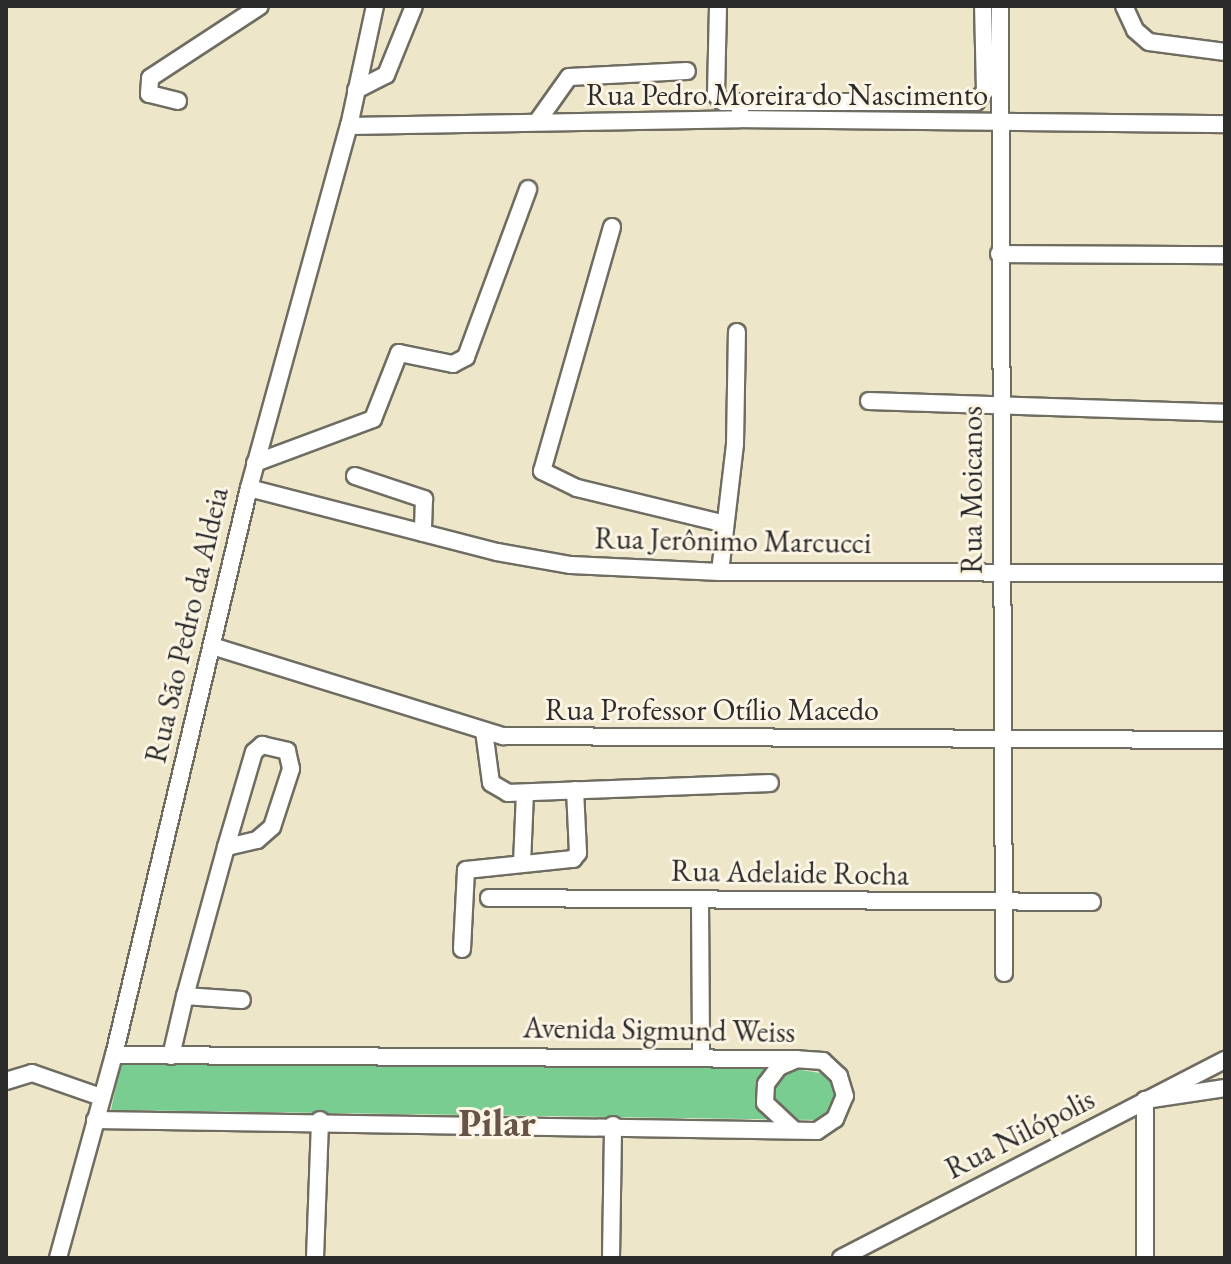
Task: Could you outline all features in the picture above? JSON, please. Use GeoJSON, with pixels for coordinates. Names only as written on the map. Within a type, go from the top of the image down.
{"type":"FeatureCollection","features":[{"type":"Feature","properties":{"kind":"street"},"geometry":{"type":"LineString","coordinates":[[178,101],[149,94],[150,78],[260,6]]}},
{"type":"Feature","properties":{"kind":"street","name":"Rua São Pedro da Aldeia"},"geometry":{"type":"LineString","coordinates":[[58,1258],[114,1055],[255,463],[349,126],[375,6]]}},
{"type":"Feature","properties":{"kind":"street"},"geometry":{"type":"LineString","coordinates":[[356,90],[386,75],[414,6]]}},
{"type":"Feature","properties":{"kind":"street"},"geometry":{"type":"LineString","coordinates":[[718,6],[716,95],[740,110],[976,102],[985,91],[983,6]]}},
{"type":"Feature","properties":{"kind":"street","name":"Rua Moicanos"},"geometry":{"type":"LineString","coordinates":[[1000,6],[1004,973]]}},
{"type":"Feature","properties":{"kind":"street"},"geometry":{"type":"LineString","coordinates":[[1124,6],[1135,30],[1149,42],[1225,52]]}},
{"type":"Feature","properties":{"kind":"street"},"geometry":{"type":"LineString","coordinates":[[537,122],[569,77],[687,71]]}},
{"type":"Feature","properties":{"kind":"street","name":"Rua Pedro Moreira do Nascimento"},"geometry":{"type":"LineString","coordinates":[[349,126],[537,122],[740,110],[1001,124],[1225,124]]}},
{"type":"Feature","properties":{"kind":"street"},"geometry":{"type":"LineString","coordinates":[[255,463],[373,419],[399,353],[453,364],[466,357],[528,189]]}},
{"type":"Feature","properties":{"kind":"street"},"geometry":{"type":"LineString","coordinates":[[612,227],[542,471],[577,488],[722,523]]}},
{"type":"Feature","properties":{"kind":"street"},"geometry":{"type":"LineString","coordinates":[[999,254],[1225,255]]}},
{"type":"Feature","properties":{"kind":"street"},"geometry":{"type":"LineString","coordinates":[[720,572],[722,523],[735,444],[737,332]]}},
{"type":"Feature","properties":{"kind":"street"},"geometry":{"type":"LineString","coordinates":[[869,401],[1225,413]]}},
{"type":"Feature","properties":{"kind":"street"},"geometry":{"type":"LineString","coordinates":[[355,476],[424,499],[423,533]]}},
{"type":"Feature","properties":{"kind":"street","name":"Rua Jerônimo Marcucci"},"geometry":{"type":"LineString","coordinates":[[249,488],[423,533],[571,565],[720,572],[1225,573]]}},
{"type":"Feature","properties":{"kind":"street","name":"Rua Professor Otílio Macedo"},"geometry":{"type":"LineString","coordinates":[[212,646],[503,736],[1225,740]]}},
{"type":"Feature","properties":{"kind":"street"},"geometry":{"type":"LineString","coordinates":[[484,731],[491,783],[508,793],[770,783]]}},
{"type":"Feature","properties":{"kind":"street"},"geometry":{"type":"LineString","coordinates":[[171,1056],[185,996],[226,847],[254,752],[262,745],[287,751],[291,769],[272,827],[257,840],[226,847]]}},
{"type":"Feature","properties":{"kind":"street"},"geometry":{"type":"LineString","coordinates":[[462,949],[466,870],[563,863],[578,853],[575,790]]}},
{"type":"Feature","properties":{"kind":"street"},"geometry":{"type":"LineString","coordinates":[[522,864],[525,793]]}},
{"type":"Feature","properties":{"kind":"street","name":"Rua Adelaide Rocha"},"geometry":{"type":"LineString","coordinates":[[489,898],[1092,902]]}},
{"type":"Feature","properties":{"kind":"street"},"geometry":{"type":"LineString","coordinates":[[700,901],[701,1057]]}},
{"type":"Feature","properties":{"kind":"street"},"geometry":{"type":"LineString","coordinates":[[185,996],[242,1000]]}},
{"type":"Feature","properties":{"kind":"street","name":"Avenida Sigmund Weiss"},"geometry":{"type":"LineString","coordinates":[[95,1120],[320,1120],[817,1131],[835,1119],[845,1096],[839,1076],[823,1061],[797,1059],[114,1055]]}},
{"type":"Feature","properties":{"kind":"street"},"geometry":{"type":"LineString","coordinates":[[794,1129],[765,1103],[766,1084],[779,1067],[797,1059]]}},
{"type":"Feature","properties":{"kind":"street","name":"Rua Nilópolis"},"geometry":{"type":"LineString","coordinates":[[841,1258],[1225,1060]]}},
{"type":"Feature","properties":{"kind":"street"},"geometry":{"type":"LineString","coordinates":[[6,1081],[32,1073],[101,1097]]}},
{"type":"Feature","properties":{"kind":"street"},"geometry":{"type":"LineString","coordinates":[[1145,1258],[1145,1100],[1225,1088]]}},
{"type":"Feature","properties":{"kind":"street"},"geometry":{"type":"LineString","coordinates":[[315,1258],[320,1120]]}},
{"type":"Feature","properties":{"kind":"street"},"geometry":{"type":"LineString","coordinates":[[611,1258],[613,1125]]}},
{"type":"Feature","properties":{"kind":"green space"},"geometry":{"type":"Polygon","coordinates":[[[122,1058],[789,1068],[826,1074],[841,1085],[837,1109],[821,1120],[111,1110],[122,1058]]]}},
{"type":"Feature","properties":{"kind":"district","name":"Pilar"},"geometry":{"type":"Point","coordinates":[497,1123]}}]}
